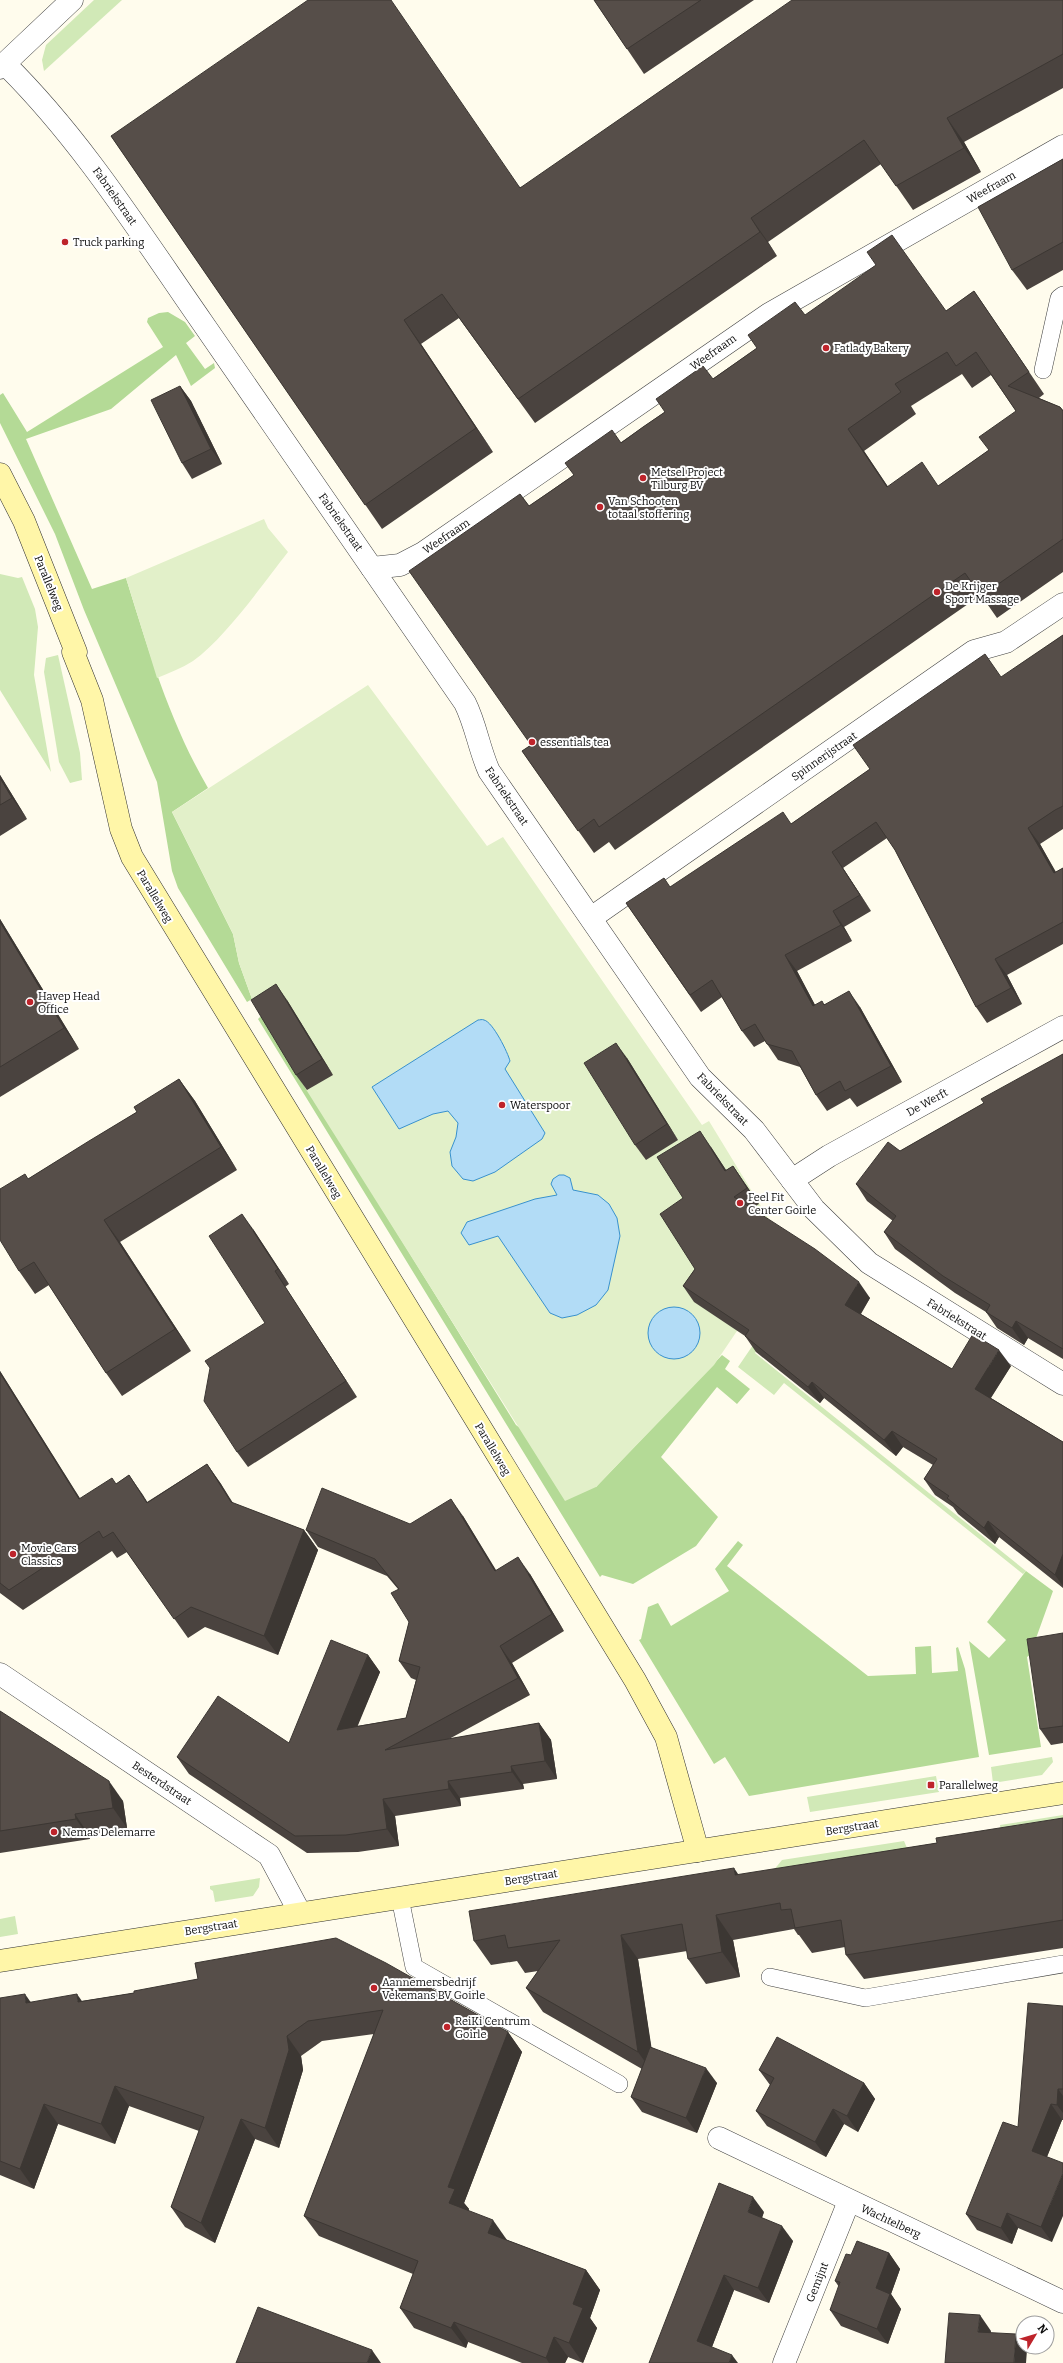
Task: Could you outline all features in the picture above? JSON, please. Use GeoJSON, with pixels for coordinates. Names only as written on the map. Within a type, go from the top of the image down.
{"type":"FeatureCollection","features":[{"type":"Feature","properties":{"kind":"street"},"geometry":{"type":"LineString","coordinates":[[2,66],[72,0]]}},
{"type":"Feature","properties":{"kind":"street","name":"Fabriekstraat"},"geometry":{"type":"LineString","coordinates":[[2,66],[32,91],[92,165],[372,568],[465,703],[474,722],[480,753],[489,771],[700,1077],[754,1130],[814,1209],[870,1263],[1063,1384]]}},
{"type":"Feature","properties":{"kind":"street","name":"Weefraam"},"geometry":{"type":"LineString","coordinates":[[372,568],[400,565],[423,553],[769,314],[1063,146]]}},
{"type":"Feature","properties":{"kind":"street","name":"Parallelweg"},"geometry":{"type":"LineString","coordinates":[[0,474],[24,521],[76,652],[73,652],[92,700],[121,830],[132,857],[635,1680],[666,1737],[698,1851]]}},
{"type":"Feature","properties":{"kind":"street","name":"Spinnerijstraat"},"geometry":{"type":"LineString","coordinates":[[591,918],[974,651],[1006,642],[1063,604]]}},
{"type":"Feature","properties":{"kind":"street","name":"De Werft"},"geometry":{"type":"LineString","coordinates":[[792,1180],[829,1156],[1063,1027]]}},
{"type":"Feature","properties":{"kind":"street","name":"Besterdstraat"},"geometry":{"type":"LineString","coordinates":[[0,1674],[269,1855],[300,1913]]}},
{"type":"Feature","properties":{"kind":"street","name":"Bergstraat"},"geometry":{"type":"LineString","coordinates":[[0,1961],[1063,1793]]}},
{"type":"Feature","properties":{"kind":"street","name":"Wachtelberg"},"geometry":{"type":"LineString","coordinates":[[719,2138],[1063,2302]]}},
{"type":"Feature","properties":{"kind":"street","name":"Gemijnt"},"geometry":{"type":"LineString","coordinates":[[784,2363],[849,2201]]}},
{"type":"Feature","properties":{"kind":"lane"},"geometry":{"type":"LineString","coordinates":[[1043,370],[1059,298],[1063,295]]}},
{"type":"Feature","properties":{"kind":"lane"},"geometry":{"type":"LineString","coordinates":[[400,1898],[414,1967],[619,2084]]}},
{"type":"Feature","properties":{"kind":"lane"},"geometry":{"type":"LineString","coordinates":[[770,1977],[865,1998],[1063,1964]]}},
{"type":"Feature","properties":{"kind":"green space"},"geometry":{"type":"Polygon","coordinates":[[[94,0],[122,0],[44,71],[42,60],[46,45],[94,0]]]}},
{"type":"Feature","properties":{"kind":"green space"},"geometry":{"type":"Polygon","coordinates":[[[168,312],[185,322],[195,336],[186,343],[205,369],[214,363],[215,368],[191,386],[176,355],[111,409],[26,439],[92,589],[126,578],[171,712],[194,763],[208,788],[172,812],[233,934],[239,963],[252,999],[247,1002],[178,888],[172,871],[157,782],[84,610],[55,534],[0,423],[0,395],[3,393],[27,432],[163,347],[147,322],[148,318],[159,313],[168,312]]]}},
{"type":"Feature","properties":{"kind":"green space"},"geometry":{"type":"Polygon","coordinates":[[[264,519],[268,528],[288,552],[231,625],[205,651],[189,664],[157,678],[126,578],[264,519]]]}},
{"type":"Feature","properties":{"kind":"green space"},"geometry":{"type":"Polygon","coordinates":[[[0,574],[18,578],[22,577],[35,609],[38,627],[34,675],[51,772],[0,690],[0,574]]]}},
{"type":"Feature","properties":{"kind":"green space"},"geometry":{"type":"Polygon","coordinates":[[[58,655],[80,753],[82,780],[70,783],[59,762],[44,672],[46,658],[58,655]]]}},
{"type":"Feature","properties":{"kind":"green space","name":"Waterspoor"},"geometry":{"type":"Polygon","coordinates":[[[368,685],[487,846],[503,837],[702,1125],[709,1121],[773,1226],[797,1242],[714,1365],[596,1487],[565,1501],[307,1091],[252,999],[239,963],[233,934],[172,812],[368,685]]]}},
{"type":"Feature","properties":{"kind":"green space"},"geometry":{"type":"Polygon","coordinates":[[[262,1015],[516,1425],[596,1487],[722,1355],[730,1361],[725,1369],[750,1389],[737,1404],[717,1387],[661,1457],[718,1517],[696,1546],[633,1584],[602,1575],[600,1577],[258,1019],[262,1015]]]}},
{"type":"Feature","properties":{"kind":"green space"},"geometry":{"type":"Polygon","coordinates":[[[781,1304],[785,1306],[755,1353],[1026,1571],[1023,1574],[784,1383],[774,1395],[738,1367],[781,1304]]]}},
{"type":"Feature","properties":{"kind":"green space"},"geometry":{"type":"Polygon","coordinates":[[[738,1541],[743,1545],[727,1566],[868,1676],[916,1674],[915,1647],[931,1646],[932,1673],[958,1671],[956,1648],[958,1647],[965,1669],[979,1757],[749,1796],[725,1757],[714,1764],[639,1640],[641,1639],[648,1607],[658,1603],[671,1626],[729,1591],[715,1569],[738,1541]]]}},
{"type":"Feature","properties":{"kind":"green space"},"geometry":{"type":"Polygon","coordinates":[[[1026,1571],[1053,1591],[1030,1655],[1027,1657],[1041,1747],[989,1755],[969,1641],[989,1658],[1006,1640],[987,1622],[1026,1571]]]}},
{"type":"Feature","properties":{"kind":"green space"},"geometry":{"type":"Polygon","coordinates":[[[1052,1757],[1053,1762],[1042,1775],[993,1783],[991,1767],[1052,1757]]]}},
{"type":"Feature","properties":{"kind":"green space"},"geometry":{"type":"Polygon","coordinates":[[[936,1776],[939,1792],[810,1812],[807,1797],[936,1776]]]}},
{"type":"Feature","properties":{"kind":"green space"},"geometry":{"type":"Polygon","coordinates":[[[1063,1815],[1063,1831],[1003,1841],[1000,1825],[1063,1815]]]}},
{"type":"Feature","properties":{"kind":"green space"},"geometry":{"type":"Polygon","coordinates":[[[904,1841],[910,1855],[773,1871],[782,1860],[904,1841]]]}},
{"type":"Feature","properties":{"kind":"green space"},"geometry":{"type":"Polygon","coordinates":[[[260,1878],[259,1887],[253,1896],[215,1902],[213,1891],[210,1889],[210,1886],[260,1878]]]}},
{"type":"Feature","properties":{"kind":"green space"},"geometry":{"type":"Polygon","coordinates":[[[15,1916],[18,1934],[0,1937],[0,1919],[15,1916]]]}},
{"type":"Feature","properties":{"kind":"water"},"geometry":{"type":"Polygon","coordinates":[[[478,1020],[488,1022],[500,1038],[510,1061],[505,1069],[545,1133],[542,1139],[495,1172],[473,1181],[463,1179],[452,1166],[450,1152],[456,1137],[458,1123],[448,1111],[433,1114],[399,1129],[372,1087],[478,1020]]]}},
{"type":"Feature","properties":{"kind":"water"},"geometry":{"type":"Polygon","coordinates":[[[559,1175],[564,1175],[570,1178],[573,1190],[598,1195],[609,1204],[617,1218],[620,1236],[608,1290],[596,1305],[577,1315],[562,1318],[550,1313],[498,1236],[469,1245],[461,1233],[467,1222],[535,1199],[557,1195],[551,1184],[553,1179],[559,1175]]]}},
{"type":"Feature","properties":{"kind":"water"},"geometry":{"type":"Polygon","coordinates":[[[669,1307],[679,1307],[693,1314],[700,1328],[700,1338],[693,1352],[679,1359],[669,1359],[659,1355],[652,1348],[648,1338],[648,1328],[652,1318],[659,1311],[669,1307]]]}},
{"type":"Feature","properties":{"kind":"building"},"geometry":{"type":"Polygon","coordinates":[[[308,0],[391,0],[520,188],[792,0],[1063,0],[1063,54],[947,118],[964,148],[896,186],[864,140],[751,218],[760,232],[518,399],[442,294],[404,320],[476,428],[365,505],[111,136],[308,0]]]}},
{"type":"Feature","properties":{"kind":"building"},"geometry":{"type":"Polygon","coordinates":[[[594,0],[701,0],[627,49],[594,0]]]}},
{"type":"Feature","properties":{"kind":"building"},"geometry":{"type":"Polygon","coordinates":[[[1063,159],[1063,242],[1012,270],[978,207],[1063,159]]]}},
{"type":"Feature","properties":{"kind":"building"},"geometry":{"type":"Polygon","coordinates":[[[892,235],[946,311],[974,291],[1029,372],[1008,386],[1060,407],[1063,411],[1063,539],[981,596],[965,573],[599,827],[594,819],[578,831],[522,751],[531,745],[409,571],[520,494],[529,506],[551,491],[574,475],[565,463],[612,430],[621,443],[665,412],[656,399],[703,366],[713,379],[757,348],[748,335],[795,302],[805,315],[876,265],[867,252],[892,235]],[[947,352],[895,384],[901,392],[848,429],[887,487],[922,462],[938,486],[989,450],[979,437],[1016,411],[976,352],[956,366],[947,352]]]}},
{"type":"Feature","properties":{"kind":"building"},"geometry":{"type":"Polygon","coordinates":[[[180,386],[211,449],[182,463],[151,400],[180,386]]]}},
{"type":"Feature","properties":{"kind":"building"},"geometry":{"type":"Polygon","coordinates":[[[1063,635],[1063,806],[1028,828],[1054,873],[1063,868],[1063,922],[995,959],[1011,988],[976,1007],[895,850],[876,822],[832,852],[860,895],[833,911],[841,925],[785,955],[813,1006],[822,1001],[824,1005],[849,991],[891,1066],[845,1091],[840,1081],[816,1095],[792,1051],[767,1044],[755,1024],[742,1031],[712,980],[690,995],[626,903],[664,878],[670,887],[783,812],[791,824],[870,769],[853,745],[985,654],[1001,677],[1063,635]]]}},
{"type":"Feature","properties":{"kind":"building"},"geometry":{"type":"Polygon","coordinates":[[[0,778],[12,798],[0,805],[0,778]]]}},
{"type":"Feature","properties":{"kind":"building"},"geometry":{"type":"Polygon","coordinates":[[[0,922],[64,1028],[0,1067],[0,922]]]}},
{"type":"Feature","properties":{"kind":"building"},"geometry":{"type":"Polygon","coordinates":[[[276,984],[322,1059],[296,1075],[251,1000],[276,984]]]}},
{"type":"Feature","properties":{"kind":"building"},"geometry":{"type":"Polygon","coordinates":[[[616,1043],[667,1124],[635,1145],[584,1063],[616,1043]]]}},
{"type":"Feature","properties":{"kind":"building"},"geometry":{"type":"Polygon","coordinates":[[[1063,1054],[1063,1349],[1016,1321],[1012,1328],[986,1312],[990,1305],[943,1276],[884,1232],[896,1216],[856,1184],[888,1142],[900,1151],[984,1103],[981,1099],[1063,1054]]]}},
{"type":"Feature","properties":{"kind":"building"},"geometry":{"type":"Polygon","coordinates":[[[179,1079],[221,1147],[104,1220],[175,1329],[106,1373],[34,1262],[19,1271],[0,1240],[0,1189],[25,1174],[28,1179],[137,1112],[134,1107],[179,1079]]]}},
{"type":"Feature","properties":{"kind":"building"},"geometry":{"type":"Polygon","coordinates":[[[700,1131],[725,1171],[733,1166],[747,1188],[734,1197],[815,1249],[859,1282],[845,1305],[952,1369],[973,1334],[999,1350],[975,1389],[1063,1442],[1063,1554],[1055,1575],[988,1521],[984,1528],[947,1498],[949,1496],[924,1479],[937,1459],[892,1431],[884,1440],[812,1382],[808,1387],[745,1336],[749,1330],[683,1286],[695,1269],[660,1214],[683,1198],[657,1157],[700,1131]]]}},
{"type":"Feature","properties":{"kind":"building"},"geometry":{"type":"Polygon","coordinates":[[[242,1214],[278,1269],[275,1271],[346,1381],[237,1452],[204,1401],[210,1368],[205,1361],[265,1323],[209,1236],[242,1214]]]}},
{"type":"Feature","properties":{"kind":"building"},"geometry":{"type":"Polygon","coordinates":[[[0,1373],[79,1499],[112,1478],[116,1484],[129,1475],[147,1503],[207,1464],[231,1502],[304,1530],[264,1636],[191,1607],[174,1619],[113,1532],[103,1538],[99,1531],[9,1590],[0,1583],[0,1373]]]}},
{"type":"Feature","properties":{"kind":"building"},"geometry":{"type":"Polygon","coordinates":[[[322,1488],[410,1524],[451,1499],[495,1571],[518,1557],[552,1614],[500,1646],[518,1678],[385,1750],[539,1723],[545,1761],[511,1766],[512,1772],[448,1781],[449,1789],[383,1799],[387,1829],[346,1835],[295,1836],[177,1757],[218,1696],[289,1743],[331,1640],[368,1655],[337,1730],[406,1718],[420,1667],[399,1661],[409,1622],[391,1593],[399,1589],[375,1559],[306,1530],[322,1488]]]}},
{"type":"Feature","properties":{"kind":"building"},"geometry":{"type":"Polygon","coordinates":[[[1063,1633],[1063,1726],[1040,1729],[1027,1639],[1063,1633]]]}},
{"type":"Feature","properties":{"kind":"building"},"geometry":{"type":"Polygon","coordinates":[[[0,1711],[109,1781],[113,1808],[75,1814],[76,1819],[0,1831],[0,1711]]]}},
{"type":"Feature","properties":{"kind":"building"},"geometry":{"type":"Polygon","coordinates":[[[1063,1818],[1063,1920],[846,1955],[841,1920],[795,1928],[791,1909],[781,1910],[780,1903],[716,1915],[722,1952],[688,1959],[682,1924],[621,1935],[638,2052],[526,1988],[560,1940],[508,1948],[505,1935],[474,1941],[469,1911],[734,1868],[735,1875],[937,1843],[936,1838],[1063,1818]]]}},
{"type":"Feature","properties":{"kind":"building"},"geometry":{"type":"Polygon","coordinates":[[[336,1938],[386,1963],[508,2032],[448,2187],[455,2189],[449,2203],[493,2220],[488,2233],[586,2270],[573,2304],[583,2308],[569,2343],[554,2337],[546,2358],[454,2322],[451,2328],[400,2308],[418,2261],[304,2216],[383,2010],[308,2021],[287,2036],[289,2050],[265,2128],[241,2119],[201,2223],[171,2207],[204,2117],[115,2086],[101,2124],[44,2104],[20,2169],[0,2161],[0,1998],[25,1994],[26,2003],[77,1994],[78,2002],[134,1993],[134,1991],[198,1979],[195,1963],[336,1938]]]}},
{"type":"Feature","properties":{"kind":"building"},"geometry":{"type":"Polygon","coordinates":[[[1028,2003],[1063,2006],[1063,2089],[1058,2089],[1057,2105],[1051,2104],[1032,2151],[1063,2163],[1063,2173],[1041,2227],[1007,2213],[1001,2228],[966,2214],[1003,2122],[1018,2127],[1028,2003]]]}},
{"type":"Feature","properties":{"kind":"building"},"geometry":{"type":"Polygon","coordinates":[[[777,2037],[864,2083],[847,2116],[833,2109],[815,2142],[756,2111],[774,2078],[759,2070],[777,2037]]]}},
{"type":"Feature","properties":{"kind":"building"},"geometry":{"type":"Polygon","coordinates":[[[650,2047],[706,2068],[686,2118],[631,2097],[650,2047]]]}},
{"type":"Feature","properties":{"kind":"building"},"geometry":{"type":"Polygon","coordinates":[[[719,2183],[753,2197],[748,2212],[782,2226],[758,2288],[724,2275],[697,2341],[732,2355],[729,2363],[649,2363],[719,2183]]]}},
{"type":"Feature","properties":{"kind":"building"},"geometry":{"type":"Polygon","coordinates":[[[857,2241],[889,2253],[876,2288],[890,2294],[877,2329],[830,2310],[840,2282],[835,2281],[846,2254],[851,2255],[857,2241]]]}},
{"type":"Feature","properties":{"kind":"building"},"geometry":{"type":"Polygon","coordinates":[[[258,2307],[372,2350],[367,2363],[236,2363],[258,2307]]]}},
{"type":"Feature","properties":{"kind":"building"},"geometry":{"type":"Polygon","coordinates":[[[949,2313],[980,2315],[978,2332],[1015,2334],[1014,2363],[945,2363],[949,2313]]]}},
{"type":"Feature","properties":{"kind":"place","name":"Truck parking"},"geometry":{"type":"Point","coordinates":[65,242]}},
{"type":"Feature","properties":{"kind":"place","name":"Fatlady Bakery"},"geometry":{"type":"Point","coordinates":[826,348]}},
{"type":"Feature","properties":{"kind":"place","name":"Metsel Project Tilburg BV"},"geometry":{"type":"Point","coordinates":[643,478]}},
{"type":"Feature","properties":{"kind":"place","name":"Van Schooten totaal stoffering"},"geometry":{"type":"Point","coordinates":[600,507]}},
{"type":"Feature","properties":{"kind":"place","name":"De Krijger Sport Massage"},"geometry":{"type":"Point","coordinates":[937,592]}},
{"type":"Feature","properties":{"kind":"place","name":"essentials tea"},"geometry":{"type":"Point","coordinates":[532,742]}},
{"type":"Feature","properties":{"kind":"place","name":"Havep Head Office"},"geometry":{"type":"Point","coordinates":[30,1002]}},
{"type":"Feature","properties":{"kind":"place","name":"Waterspoor"},"geometry":{"type":"Point","coordinates":[502,1105]}},
{"type":"Feature","properties":{"kind":"place","name":"Feel Fit Center Goirle"},"geometry":{"type":"Point","coordinates":[740,1203]}},
{"type":"Feature","properties":{"kind":"place","name":"Movie Cars Classics"},"geometry":{"type":"Point","coordinates":[13,1554]}},
{"type":"Feature","properties":{"kind":"place","name":"Parallelweg"},"geometry":{"type":"Point","coordinates":[931,1785]}},
{"type":"Feature","properties":{"kind":"place","name":"Nemas Delemarre"},"geometry":{"type":"Point","coordinates":[54,1832]}},
{"type":"Feature","properties":{"kind":"place","name":"Aannemersbedrijf Vekemans BV Goirle"},"geometry":{"type":"Point","coordinates":[374,1988]}},
{"type":"Feature","properties":{"kind":"place","name":"ReiKi Centrum Goirle"},"geometry":{"type":"Point","coordinates":[447,2027]}}]}
